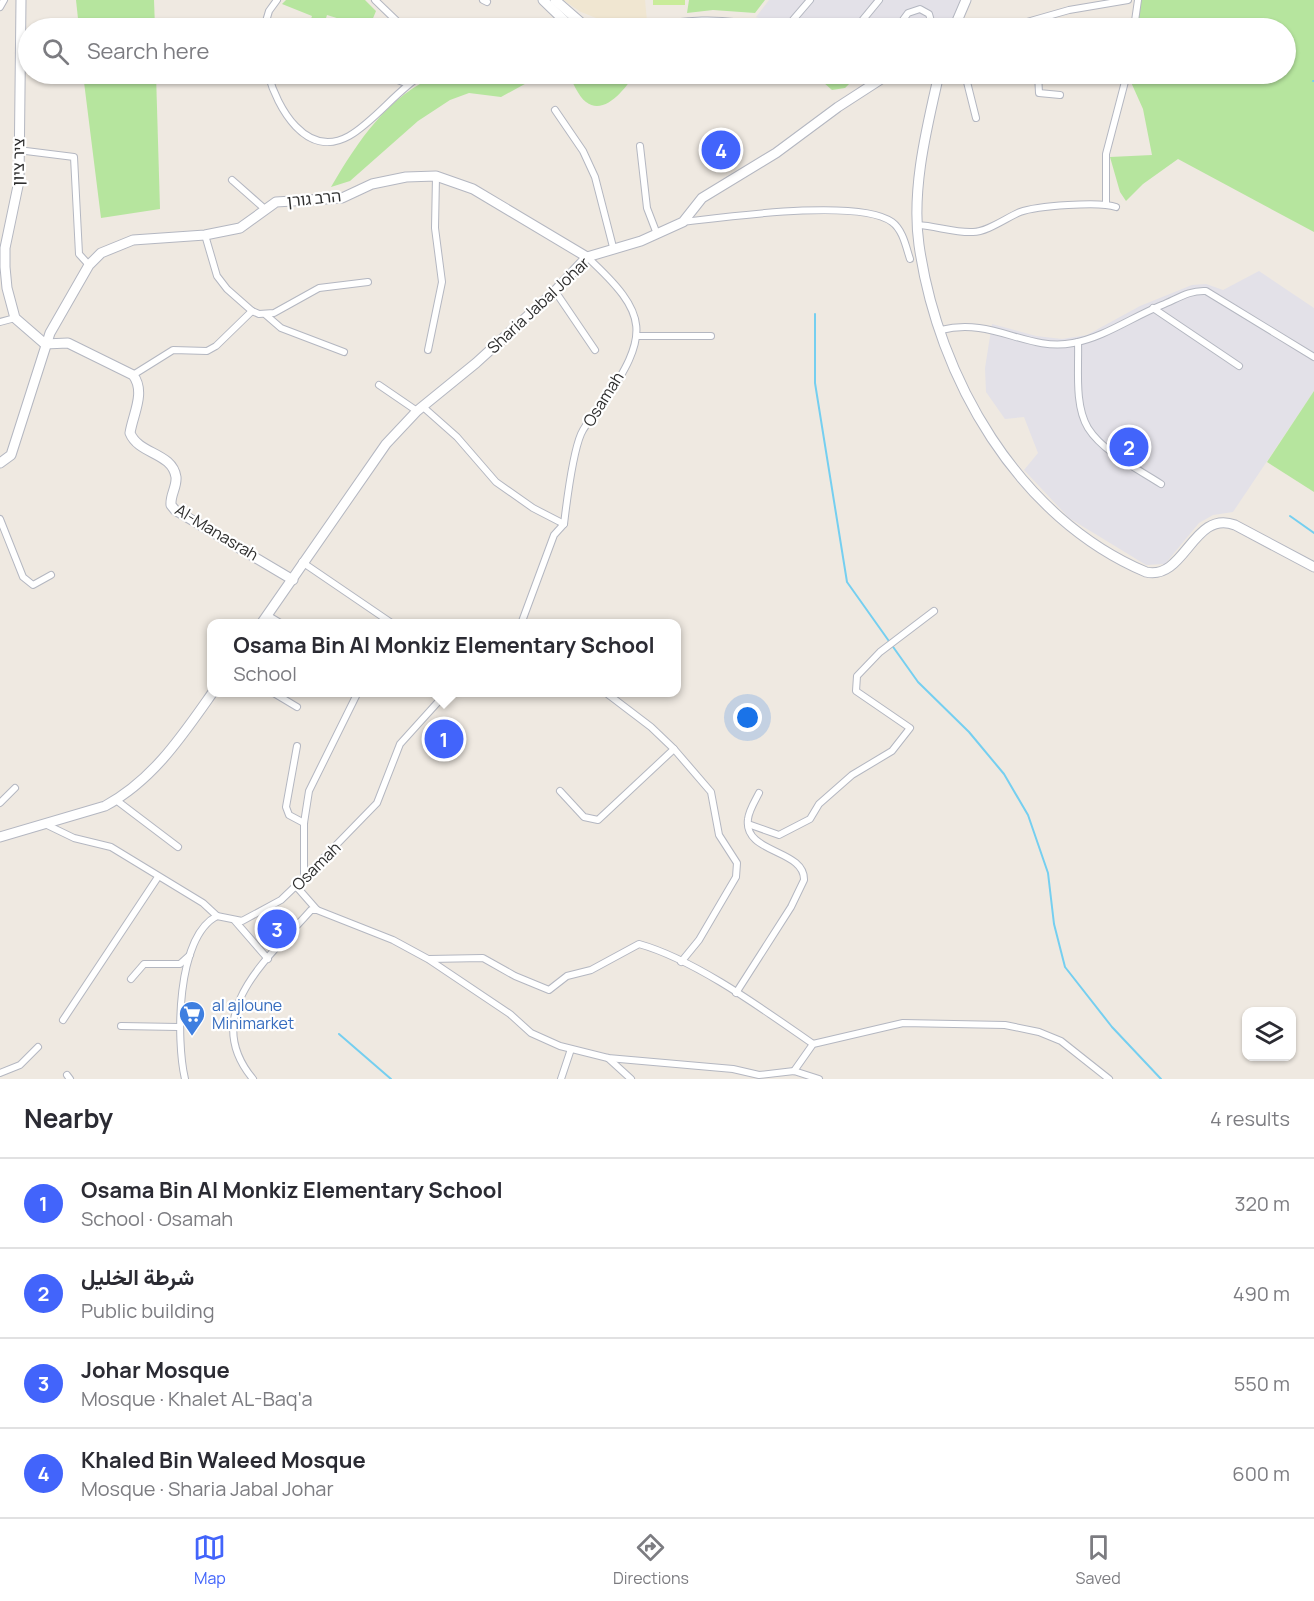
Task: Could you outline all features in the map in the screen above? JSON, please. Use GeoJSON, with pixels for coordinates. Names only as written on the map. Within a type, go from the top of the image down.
{"type":"FeatureCollection","features":[{"type":"Feature","properties":{"kind":"street"},"geometry":{"type":"LineString","coordinates":[[0,7],[4,0]]}},
{"type":"Feature","properties":{"kind":"street","name":"ציר ציון"},"geometry":{"type":"LineString","coordinates":[[21,0],[21,18]]}},
{"type":"Feature","properties":{"kind":"street"},"geometry":{"type":"LineString","coordinates":[[266,18],[277,0]]}},
{"type":"Feature","properties":{"kind":"street"},"geometry":{"type":"LineString","coordinates":[[375,0],[393,18]]}},
{"type":"Feature","properties":{"kind":"street"},"geometry":{"type":"LineString","coordinates":[[543,0],[559,16]]}},
{"type":"Feature","properties":{"kind":"street"},"geometry":{"type":"LineString","coordinates":[[555,0],[575,18]]}},
{"type":"Feature","properties":{"kind":"street"},"geometry":{"type":"LineString","coordinates":[[795,18],[810,0]]}},
{"type":"Feature","properties":{"kind":"street"},"geometry":{"type":"LineString","coordinates":[[864,18],[879,0]]}},
{"type":"Feature","properties":{"kind":"street"},"geometry":{"type":"LineString","coordinates":[[958,18],[966,0]]}},
{"type":"Feature","properties":{"kind":"street"},"geometry":{"type":"LineString","coordinates":[[1043,18],[1069,10],[1128,0]]}},
{"type":"Feature","properties":{"kind":"street"},"geometry":{"type":"LineString","coordinates":[[1135,18],[1138,0]]}},
{"type":"Feature","properties":{"kind":"street"},"geometry":{"type":"LineString","coordinates":[[906,18],[920,9],[929,14],[930,18]]}},
{"type":"Feature","properties":{"kind":"street","name":"ציר ציון"},"geometry":{"type":"LineString","coordinates":[[15,318],[7,288],[5,248],[19,185],[19,84]]}},
{"type":"Feature","properties":{"kind":"street"},"geometry":{"type":"LineString","coordinates":[[271,84],[290,121],[309,137],[326,141],[350,135],[408,84]]}},
{"type":"Feature","properties":{"kind":"street","name":"Sharia Jabal Johar"},"geometry":{"type":"LineString","coordinates":[[264,619],[386,444],[420,409],[476,363],[555,291],[586,257],[657,234],[683,222],[702,198],[776,153],[837,107],[873,84]]}},
{"type":"Feature","properties":{"kind":"street"},"geometry":{"type":"LineString","coordinates":[[937,84],[919,183],[918,244],[941,330],[968,396],[1001,451],[1044,503],[1099,547],[1146,572],[1161,573],[1169,569],[1198,535],[1216,524],[1229,522],[1314,567]]}},
{"type":"Feature","properties":{"kind":"street"},"geometry":{"type":"LineString","coordinates":[[967,84],[975,118]]}},
{"type":"Feature","properties":{"kind":"street"},"geometry":{"type":"LineString","coordinates":[[1039,84],[1039,93],[1060,95]]}},
{"type":"Feature","properties":{"kind":"street"},"geometry":{"type":"LineString","coordinates":[[1106,204],[1106,154],[1124,84]]}},
{"type":"Feature","properties":{"kind":"street"},"geometry":{"type":"LineString","coordinates":[[555,110],[583,151],[595,177],[614,247]]}},
{"type":"Feature","properties":{"kind":"street"},"geometry":{"type":"LineString","coordinates":[[640,146],[647,208],[657,234]]}},
{"type":"Feature","properties":{"kind":"street"},"geometry":{"type":"LineString","coordinates":[[18,150],[74,158],[79,254],[89,265]]}},
{"type":"Feature","properties":{"kind":"street"},"geometry":{"type":"LineString","coordinates":[[428,350],[442,282],[435,228],[436,176]]}},
{"type":"Feature","properties":{"kind":"street","name":"הרב גורן"},"geometry":{"type":"LineString","coordinates":[[0,463],[12,455],[45,344],[89,265],[100,253],[133,240],[205,235],[240,228],[276,202],[342,198],[372,184],[406,177],[436,176],[473,189],[586,257]]}},
{"type":"Feature","properties":{"kind":"street"},"geometry":{"type":"LineString","coordinates":[[232,180],[266,210]]}},
{"type":"Feature","properties":{"kind":"street"},"geometry":{"type":"LineString","coordinates":[[918,225],[939,226],[974,233],[1023,211],[1106,204],[1116,207]]}},
{"type":"Feature","properties":{"kind":"street"},"geometry":{"type":"LineString","coordinates":[[683,222],[779,213],[864,212],[891,221],[899,229],[910,259]]}},
{"type":"Feature","properties":{"kind":"street"},"geometry":{"type":"LineString","coordinates":[[205,235],[217,276],[227,289],[252,311],[266,315],[274,314],[319,288],[368,282]]}},
{"type":"Feature","properties":{"kind":"street"},"geometry":{"type":"LineString","coordinates":[[586,257],[609,278],[632,308],[637,320],[638,336],[711,336]]}},
{"type":"Feature","properties":{"kind":"street"},"geometry":{"type":"LineString","coordinates":[[555,291],[595,350]]}},
{"type":"Feature","properties":{"kind":"street"},"geometry":{"type":"LineString","coordinates":[[941,330],[958,326],[983,327],[1045,343],[1078,342],[1096,337],[1152,308],[1191,292],[1206,291],[1314,357]]}},
{"type":"Feature","properties":{"kind":"street"},"geometry":{"type":"LineString","coordinates":[[1152,308],[1239,366]]}},
{"type":"Feature","properties":{"kind":"street"},"geometry":{"type":"LineString","coordinates":[[0,322],[15,318],[45,344],[68,343],[133,375],[173,350],[207,351],[216,346],[252,311]]}},
{"type":"Feature","properties":{"kind":"street"},"geometry":{"type":"LineString","coordinates":[[266,315],[281,328],[344,352]]}},
{"type":"Feature","properties":{"kind":"street","name":"Osamah"},"geometry":{"type":"LineString","coordinates":[[523,619],[554,535],[564,524],[582,433],[603,404],[635,346],[638,336]]}},
{"type":"Feature","properties":{"kind":"street"},"geometry":{"type":"LineString","coordinates":[[1078,342],[1081,406],[1088,429],[1122,459],[1161,484]]}},
{"type":"Feature","properties":{"kind":"street","name":"Al-Manasrah"},"geometry":{"type":"LineString","coordinates":[[133,375],[139,388],[130,433],[134,441],[166,460],[172,467],[176,482],[171,505],[292,580]]}},
{"type":"Feature","properties":{"kind":"street"},"geometry":{"type":"LineString","coordinates":[[379,385],[420,409],[457,437],[496,482],[533,508],[564,524]]}},
{"type":"Feature","properties":{"kind":"street"},"geometry":{"type":"LineString","coordinates":[[0,519],[23,577],[33,585],[51,575]]}},
{"type":"Feature","properties":{"kind":"street"},"geometry":{"type":"LineString","coordinates":[[302,562],[386,619]]}},
{"type":"Feature","properties":{"kind":"street"},"geometry":{"type":"LineString","coordinates":[[748,824],[779,835],[810,819],[819,804],[852,775],[892,752],[910,728],[856,691],[857,676],[880,652],[934,611]]}},
{"type":"Feature","properties":{"kind":"street"},"geometry":{"type":"LineString","coordinates":[[267,615],[274,619]]}},
{"type":"Feature","properties":{"kind":"street"},"geometry":{"type":"LineString","coordinates":[[0,837],[116,800],[151,773],[166,757],[210,697]]}},
{"type":"Feature","properties":{"kind":"street"},"geometry":{"type":"LineString","coordinates":[[279,697],[297,707]]}},
{"type":"Feature","properties":{"kind":"street"},"geometry":{"type":"LineString","coordinates":[[304,878],[304,823],[309,791],[356,697]]}},
{"type":"Feature","properties":{"kind":"street","name":"Osamah"},"geometry":{"type":"LineString","coordinates":[[235,921],[242,921],[281,900],[377,803],[400,744],[443,697]]}},
{"type":"Feature","properties":{"kind":"street"},"geometry":{"type":"LineString","coordinates":[[611,697],[625,706],[674,749],[711,792],[719,835],[736,861],[738,869],[699,940],[681,962]]}},
{"type":"Feature","properties":{"kind":"street"},"geometry":{"type":"LineString","coordinates":[[297,746],[286,807],[289,815],[304,823]]}},
{"type":"Feature","properties":{"kind":"street"},"geometry":{"type":"LineString","coordinates":[[560,790],[584,817],[598,820],[674,749]]}},
{"type":"Feature","properties":{"kind":"street"},"geometry":{"type":"LineString","coordinates":[[0,803],[15,788]]}},
{"type":"Feature","properties":{"kind":"street"},"geometry":{"type":"LineString","coordinates":[[736,993],[791,907],[804,880],[801,868],[755,839],[748,824],[748,816],[759,793]]}},
{"type":"Feature","properties":{"kind":"street"},"geometry":{"type":"LineString","coordinates":[[116,800],[178,847]]}},
{"type":"Feature","properties":{"kind":"street"},"geometry":{"type":"LineString","coordinates":[[45,824],[74,838],[106,845],[202,903],[217,916],[235,921],[268,959]]}},
{"type":"Feature","properties":{"kind":"street"},"geometry":{"type":"LineString","coordinates":[[63,1020],[158,877]]}},
{"type":"Feature","properties":{"kind":"street"},"geometry":{"type":"LineString","coordinates":[[296,886],[317,910]]}},
{"type":"Feature","properties":{"kind":"street"},"geometry":{"type":"LineString","coordinates":[[253,1079],[245,1068],[236,1046],[234,1016],[244,988],[311,910],[317,910],[393,940],[428,959],[510,1014],[531,1033],[571,1049],[608,1058],[733,1069],[759,1075],[794,1071],[819,1079]]}},
{"type":"Feature","properties":{"kind":"street"},"geometry":{"type":"LineString","coordinates":[[186,1079],[178,1027],[190,954],[201,932],[217,916]]}},
{"type":"Feature","properties":{"kind":"street"},"geometry":{"type":"LineString","coordinates":[[428,959],[483,958],[547,990],[567,976],[591,970],[639,944],[681,962],[736,993],[813,1044]]}},
{"type":"Feature","properties":{"kind":"street"},"geometry":{"type":"LineString","coordinates":[[131,979],[144,964],[180,964],[190,954]]}},
{"type":"Feature","properties":{"kind":"street"},"geometry":{"type":"LineString","coordinates":[[794,1071],[813,1044],[903,1023],[1005,1025],[1039,1032],[1060,1041],[1109,1079]]}},
{"type":"Feature","properties":{"kind":"street"},"geometry":{"type":"LineString","coordinates":[[120,1026],[178,1027]]}},
{"type":"Feature","properties":{"kind":"street"},"geometry":{"type":"LineString","coordinates":[[0,1073],[20,1065],[38,1047]]}},
{"type":"Feature","properties":{"kind":"street"},"geometry":{"type":"LineString","coordinates":[[561,1079],[571,1049]]}},
{"type":"Feature","properties":{"kind":"street"},"geometry":{"type":"LineString","coordinates":[[608,1058],[631,1079]]}},
{"type":"Feature","properties":{"kind":"shaded area"},"geometry":{"type":"Polygon","coordinates":[[[563,0],[645,0],[647,18],[596,18],[581,12],[563,0]]]}},
{"type":"Feature","properties":{"kind":"shaded area"},"geometry":{"type":"Polygon","coordinates":[[[769,0],[961,0],[953,18],[756,17],[769,0]]]}},
{"type":"Feature","properties":{"kind":"shaded area"},"geometry":{"type":"Polygon","coordinates":[[[1259,271],[1314,308],[1314,391],[1233,512],[1213,515],[1199,523],[1165,564],[1146,565],[1069,518],[1024,470],[1038,453],[1024,417],[1005,419],[986,392],[985,368],[992,324],[1036,336],[1062,339],[1087,335],[1140,306],[1192,285],[1206,284],[1223,290],[1259,271]]]}},
{"type":"Feature","properties":{"kind":"green space"},"geometry":{"type":"Polygon","coordinates":[[[76,0],[154,0],[155,18],[78,18],[76,0]]]}},
{"type":"Feature","properties":{"kind":"green space"},"geometry":{"type":"Polygon","coordinates":[[[286,0],[365,0],[376,11],[373,18],[337,18],[327,15],[326,18],[311,18],[312,16],[282,4],[286,0]]]}},
{"type":"Feature","properties":{"kind":"green space"},"geometry":{"type":"Polygon","coordinates":[[[653,0],[685,0],[685,5],[653,5],[653,0]]]}},
{"type":"Feature","properties":{"kind":"green space"},"geometry":{"type":"Polygon","coordinates":[[[689,0],[765,0],[755,13],[713,10],[687,13],[689,0]]]}},
{"type":"Feature","properties":{"kind":"green space"},"geometry":{"type":"Polygon","coordinates":[[[1138,0],[1314,0],[1314,232],[1178,159],[1143,184],[1126,201],[1120,192],[1110,157],[1152,155],[1143,109],[1132,84],[1296,84],[1296,18],[1136,18],[1138,0]]]}},
{"type":"Feature","properties":{"kind":"green space"},"geometry":{"type":"Polygon","coordinates":[[[84,84],[156,84],[160,209],[101,218],[84,84]]]}},
{"type":"Feature","properties":{"kind":"green space"},"geometry":{"type":"Polygon","coordinates":[[[420,84],[525,84],[501,97],[469,93],[450,100],[418,121],[350,181],[331,187],[352,153],[376,121],[420,84]]]}},
{"type":"Feature","properties":{"kind":"green space"},"geometry":{"type":"Polygon","coordinates":[[[573,84],[628,84],[615,98],[601,106],[593,106],[578,93],[573,84]]]}},
{"type":"Feature","properties":{"kind":"green space"},"geometry":{"type":"Polygon","coordinates":[[[825,84],[849,84],[845,88],[832,90],[825,84]]]}},
{"type":"Feature","properties":{"kind":"green space"},"geometry":{"type":"Polygon","coordinates":[[[1314,391],[1314,492],[1267,462],[1314,391]]]}},
{"type":"Feature","properties":{"kind":"waterway"},"geometry":{"type":"LineString","coordinates":[[815,314],[815,383],[847,582],[918,682],[969,732],[1004,774],[1028,815],[1048,873],[1054,924],[1065,967],[1112,1027],[1161,1079]]}},
{"type":"Feature","properties":{"kind":"waterway"},"geometry":{"type":"LineString","coordinates":[[1290,516],[1314,533]]}},
{"type":"Feature","properties":{"kind":"waterway"},"geometry":{"type":"LineString","coordinates":[[339,1034],[391,1079]]}},
{"type":"Feature","properties":{"kind":"place","name":"Khaled Bin Waleed Mosque"},"geometry":{"type":"Point","coordinates":[721,150]}},
{"type":"Feature","properties":{"kind":"place","name":"شرطة الخليل"},"geometry":{"type":"Point","coordinates":[1129,447]}},
{"type":"Feature","properties":{"kind":"place","name":"Osama Bin Al Monkiz Elementary School"},"geometry":{"type":"Point","coordinates":[444,739]}},
{"type":"Feature","properties":{"kind":"place","name":"Johar Mosque"},"geometry":{"type":"Point","coordinates":[277,929]}},
{"type":"Feature","properties":{"kind":"place","name":"al ajloune Minimarket"},"geometry":{"type":"Point","coordinates":[192,1037]}}]}
